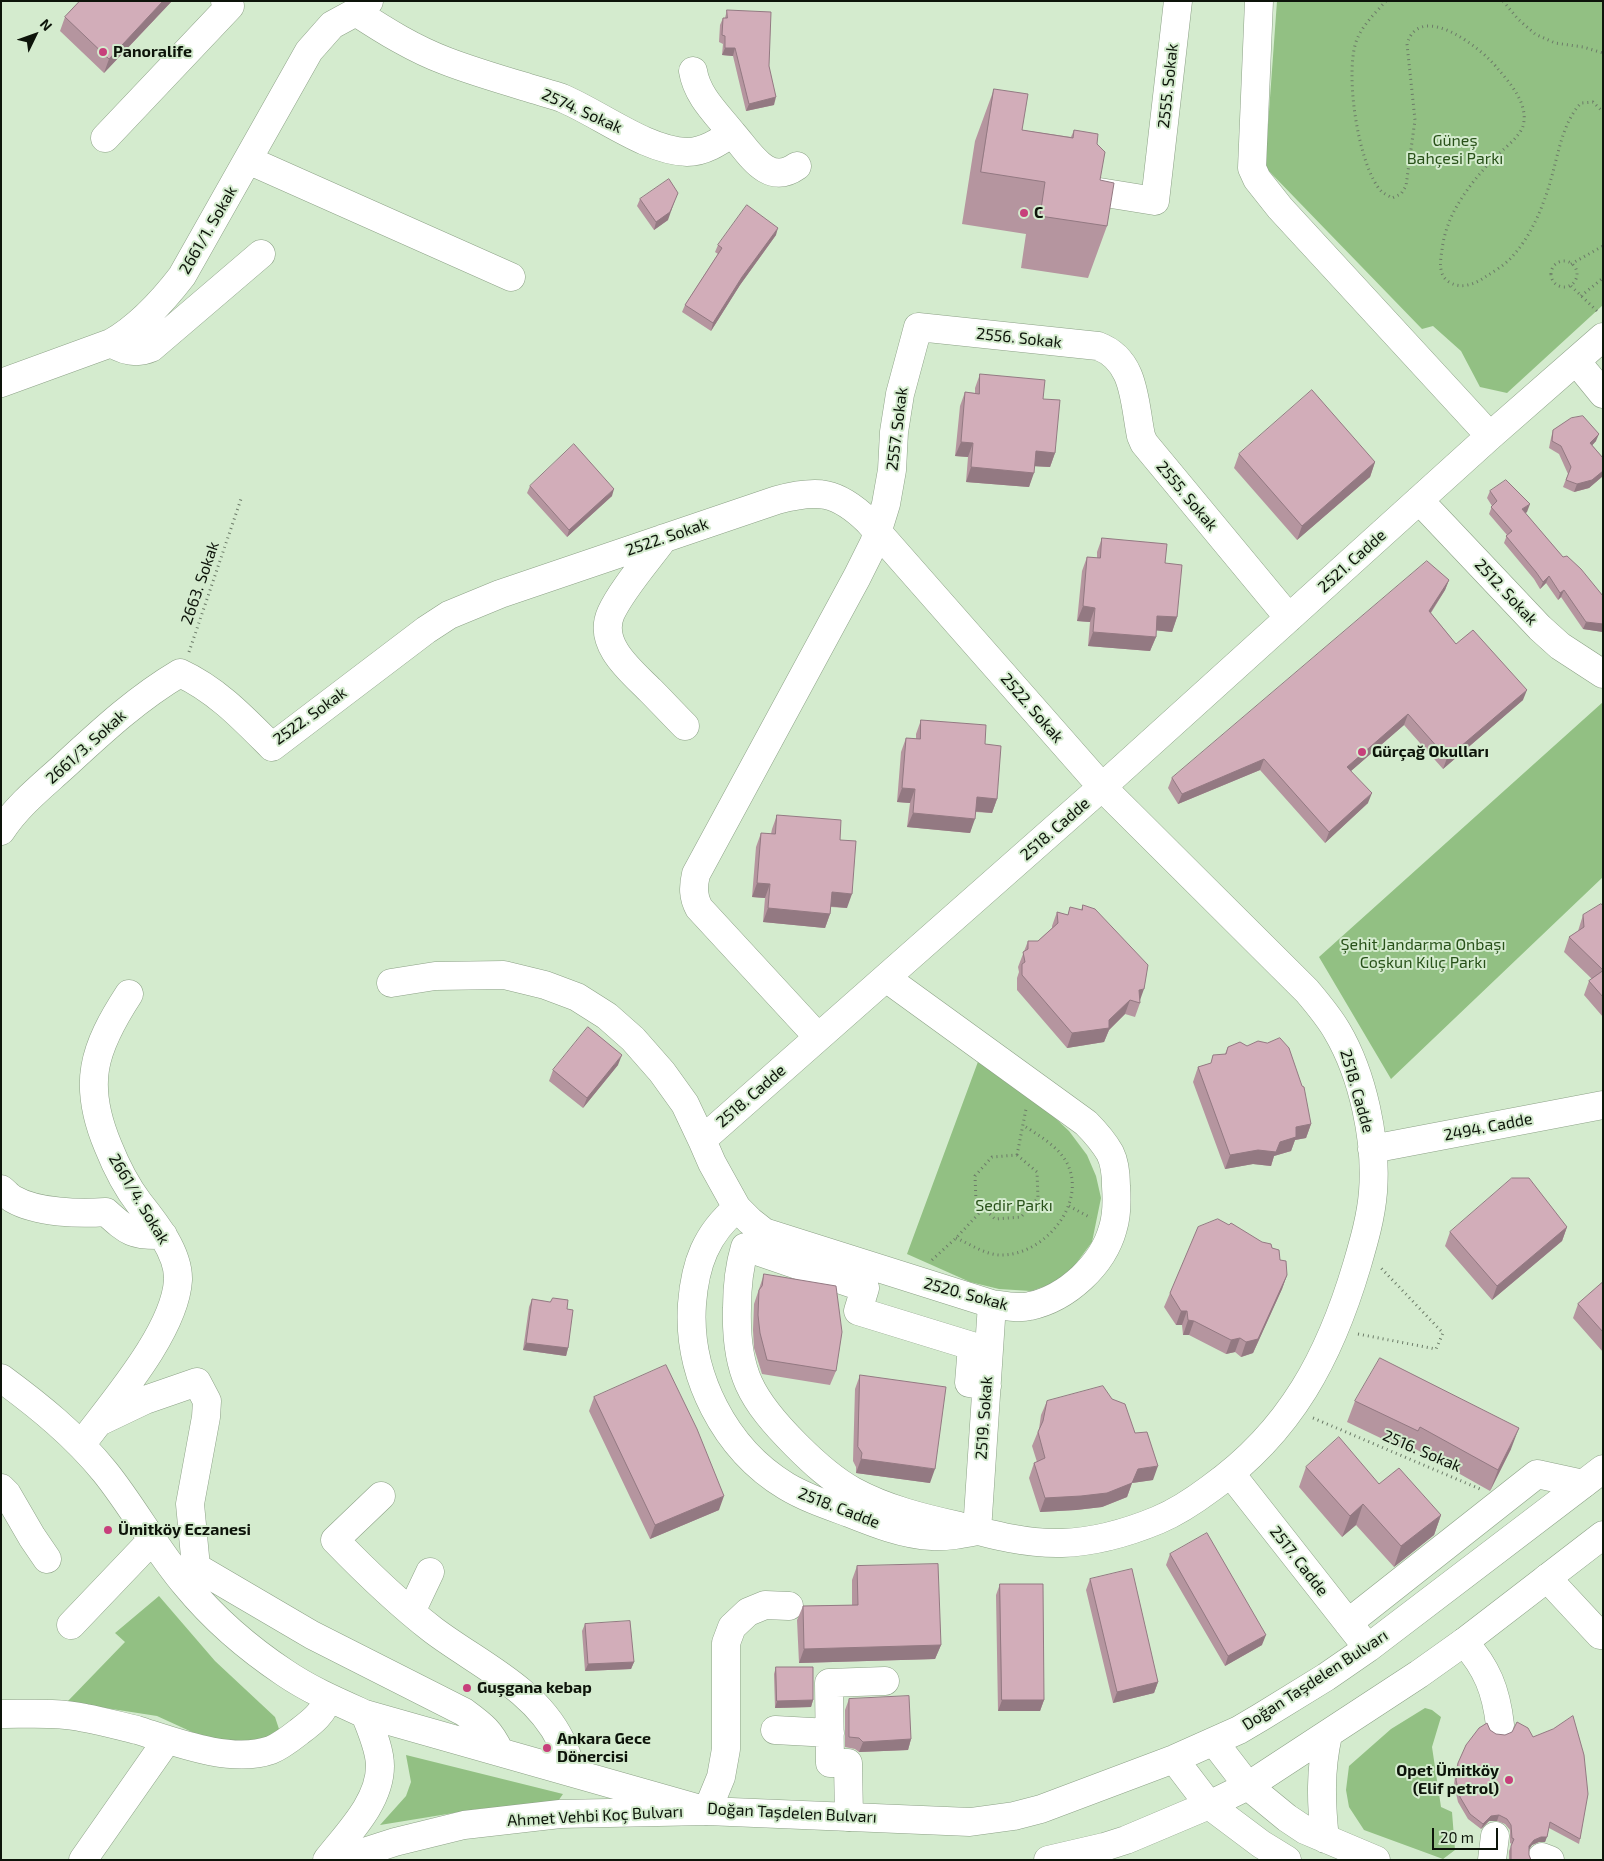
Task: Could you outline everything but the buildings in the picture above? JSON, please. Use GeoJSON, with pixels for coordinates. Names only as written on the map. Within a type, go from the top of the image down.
{"type":"FeatureCollection","features":[{"type":"Feature","properties":{"kind":"street"},"geometry":{"type":"LineString","coordinates":[[105,138],[230,6],[225,1]]}},
{"type":"Feature","properties":{"kind":"street","name":"2555. Sokak"},"geometry":{"type":"LineString","coordinates":[[1093,191],[1156,201],[1178,1]]}},
{"type":"Feature","properties":{"kind":"street"},"geometry":{"type":"LineString","coordinates":[[1259,1],[1252,168],[1257,179],[1280,208],[1490,436]]}},
{"type":"Feature","properties":{"kind":"street","name":"2574. Sokak"},"geometry":{"type":"LineString","coordinates":[[362,7],[405,42],[444,60],[561,98],[594,112],[648,142],[688,152],[701,150],[713,145],[732,133]]}},
{"type":"Feature","properties":{"kind":"street","name":"2661/1. Sokak"},"geometry":{"type":"LineString","coordinates":[[1,383],[110,343],[126,334],[151,312],[175,285],[309,51],[332,25],[362,7]]}},
{"type":"Feature","properties":{"kind":"street"},"geometry":{"type":"LineString","coordinates":[[692,71],[694,81],[704,98],[761,166],[770,172],[780,174],[797,166]]}},
{"type":"Feature","properties":{"kind":"street"},"geometry":{"type":"LineString","coordinates":[[248,160],[510,277]]}},
{"type":"Feature","properties":{"kind":"street"},"geometry":{"type":"LineString","coordinates":[[110,343],[128,351],[137,352],[151,348],[261,254]]}},
{"type":"Feature","properties":{"kind":"street","name":"2556. Sokak"},"geometry":{"type":"LineString","coordinates":[[918,327],[1098,346],[1111,352],[1117,358]]}},
{"type":"Feature","properties":{"kind":"street","name":"2557. Sokak"},"geometry":{"type":"LineString","coordinates":[[818,1037],[699,908],[695,900],[694,882],[696,874],[858,577],[878,531],[889,488],[900,394],[918,327]]}},
{"type":"Feature","properties":{"kind":"street","name":"2521. Cadde"},"geometry":{"type":"LineString","coordinates":[[1102,788],[1490,436],[1603,337]]}},
{"type":"Feature","properties":{"kind":"street","name":"2555. Sokak"},"geometry":{"type":"LineString","coordinates":[[1117,358],[1126,371],[1132,385],[1139,429],[1144,443],[1290,618]]}},
{"type":"Feature","properties":{"kind":"street"},"geometry":{"type":"LineString","coordinates":[[1576,361],[1603,394]]}},
{"type":"Feature","properties":{"kind":"street","name":"2522. Sokak"},"geometry":{"type":"LineString","coordinates":[[180,673],[211,690],[272,747],[403,646],[449,615],[500,594],[776,500],[810,494],[827,494],[855,508],[878,531],[1102,788]]}},
{"type":"Feature","properties":{"kind":"street","name":"2512. Sokak"},"geometry":{"type":"LineString","coordinates":[[1419,500],[1540,628],[1560,646],[1603,674]]}},
{"type":"Feature","properties":{"kind":"street"},"geometry":{"type":"LineString","coordinates":[[664,538],[618,601],[610,615],[608,631],[614,649],[624,665],[685,726]]}},
{"type":"Feature","properties":{"kind":"street","name":"2661/3. Sokak"},"geometry":{"type":"LineString","coordinates":[[1,831],[30,798],[118,717],[180,673]]}},
{"type":"Feature","properties":{"kind":"street","name":"2518. Cadde"},"geometry":{"type":"LineString","coordinates":[[977,1531],[955,1536],[931,1536],[882,1525],[814,1500],[786,1486],[759,1466],[738,1443],[719,1416],[704,1386],[694,1351],[691,1319],[699,1262],[709,1240],[722,1221],[737,1208],[716,1171],[702,1140],[1102,788],[1307,992],[1323,1011],[1343,1043],[1356,1074],[1369,1123],[1373,1191],[1362,1248],[1347,1299],[1324,1356],[1292,1409],[1264,1443],[1231,1474],[1193,1501],[1160,1519],[1121,1532],[1065,1542],[1039,1542],[977,1531],[907,1513],[853,1491],[828,1475],[767,1413],[749,1386],[740,1362],[737,1339],[739,1278],[745,1247],[865,1288],[858,1311],[972,1346],[970,1383],[987,1386]]}},
{"type":"Feature","properties":{"kind":"street"},"geometry":{"type":"LineString","coordinates":[[391,983],[434,976],[504,975],[545,985],[577,997],[607,1016],[633,1039],[662,1072],[685,1104],[702,1140]]}},
{"type":"Feature","properties":{"kind":"street","name":"2520. Sokak"},"geometry":{"type":"LineString","coordinates":[[737,1208],[750,1222],[764,1232],[912,1280],[992,1304],[1010,1307],[1028,1306],[1058,1296],[1084,1276],[1094,1265],[1105,1248],[1114,1220],[1117,1194],[1116,1174],[1110,1155],[1101,1138],[1086,1123],[886,978]]}},
{"type":"Feature","properties":{"kind":"street","name":"2661/4. Sokak"},"geometry":{"type":"LineString","coordinates":[[81,1445],[151,1348],[166,1322],[175,1300],[178,1278],[173,1256],[163,1235],[124,1179],[101,1129],[95,1105],[93,1080],[96,1060],[110,1024],[129,994]]}},
{"type":"Feature","properties":{"kind":"street","name":"2494. Cadde"},"geometry":{"type":"LineString","coordinates":[[1372,1149],[1603,1105]]}},
{"type":"Feature","properties":{"kind":"street"},"geometry":{"type":"LineString","coordinates":[[1,1189],[13,1199],[27,1204],[57,1212],[106,1212],[127,1230],[146,1235],[163,1235]]}},
{"type":"Feature","properties":{"kind":"street","name":"2519. Sokak"},"geometry":{"type":"LineString","coordinates":[[977,1531],[992,1304]]}},
{"type":"Feature","properties":{"kind":"street","name":"Doğan Taşdelen Bulvarı"},"geometry":{"type":"LineString","coordinates":[[1,1378],[40,1407],[81,1445],[118,1490],[153,1538],[167,1561],[188,1573],[233,1633],[286,1674],[328,1697],[365,1714],[707,1811],[970,1822],[1041,1809],[1070,1799],[1214,1742],[1275,1709],[1368,1648],[1593,1477]]}},
{"type":"Feature","properties":{"kind":"street"},"geometry":{"type":"LineString","coordinates":[[97,1423],[145,1400],[197,1382],[207,1401],[206,1417],[190,1504],[188,1573],[464,1712],[489,1732],[500,1752]]}},
{"type":"Feature","properties":{"kind":"street","name":"2517. Cadde"},"geometry":{"type":"LineString","coordinates":[[1231,1474],[1368,1648]]}},
{"type":"Feature","properties":{"kind":"street"},"geometry":{"type":"LineString","coordinates":[[1348,1623],[1537,1474],[1593,1477]]}},
{"type":"Feature","properties":{"kind":"street"},"geometry":{"type":"LineString","coordinates":[[1,1488],[7,1494],[32,1537],[48,1559]]}},
{"type":"Feature","properties":{"kind":"street"},"geometry":{"type":"LineString","coordinates":[[380,1496],[335,1540],[411,1612],[460,1650],[520,1690],[543,1713],[561,1741],[573,1773]]}},
{"type":"Feature","properties":{"kind":"street"},"geometry":{"type":"LineString","coordinates":[[1048,1860],[1126,1840],[1210,1805],[1248,1786],[1420,1674],[1603,1535]]}},
{"type":"Feature","properties":{"kind":"street"},"geometry":{"type":"LineString","coordinates":[[71,1625],[153,1538]]}},
{"type":"Feature","properties":{"kind":"street"},"geometry":{"type":"LineString","coordinates":[[411,1612],[430,1572]]}},
{"type":"Feature","properties":{"kind":"street"},"geometry":{"type":"LineString","coordinates":[[1547,1578],[1600,1635]]}},
{"type":"Feature","properties":{"kind":"street"},"geometry":{"type":"LineString","coordinates":[[707,1811],[721,1777],[726,1749],[726,1643],[732,1627],[748,1612],[765,1606],[789,1606]]}},
{"type":"Feature","properties":{"kind":"street"},"geometry":{"type":"LineString","coordinates":[[1464,1642],[1480,1660],[1490,1682],[1500,1725]]}},
{"type":"Feature","properties":{"kind":"street"},"geometry":{"type":"LineString","coordinates":[[849,1817],[848,1763],[830,1763],[829,1683],[885,1682]]}},
{"type":"Feature","properties":{"kind":"street"},"geometry":{"type":"LineString","coordinates":[[1,1714],[53,1713],[107,1722],[195,1748],[223,1753],[248,1754],[271,1750],[299,1732],[316,1718],[326,1704],[328,1697]]}},
{"type":"Feature","properties":{"kind":"street"},"geometry":{"type":"LineString","coordinates":[[327,1860],[360,1816],[374,1793],[379,1780],[380,1765],[378,1752],[365,1714]]}},
{"type":"Feature","properties":{"kind":"street"},"geometry":{"type":"LineString","coordinates":[[775,1730],[830,1733]]}},
{"type":"Feature","properties":{"kind":"street"},"geometry":{"type":"LineString","coordinates":[[1326,1839],[1322,1817],[1321,1777],[1328,1735]]}},
{"type":"Feature","properties":{"kind":"street"},"geometry":{"type":"LineString","coordinates":[[83,1860],[167,1740]]}},
{"type":"Feature","properties":{"kind":"street"},"geometry":{"type":"LineString","coordinates":[[1214,1742],[1248,1786],[1305,1830],[1376,1860]]}},
{"type":"Feature","properties":{"kind":"street"},"geometry":{"type":"LineString","coordinates":[[1174,1759],[1210,1805],[1261,1844],[1287,1860]]}},
{"type":"Feature","properties":{"kind":"street","name":"Ahmet Vehbi Koç Bulvarı"},"geometry":{"type":"LineString","coordinates":[[338,1860],[395,1842],[464,1825],[560,1814],[707,1811]]}},
{"type":"Feature","properties":{"kind":"path"},"geometry":{"type":"LineString","coordinates":[[1386,1],[1373,15],[1358,38],[1351,63],[1351,88],[1362,146],[1370,169],[1383,192],[1392,198],[1401,194],[1406,186],[1415,120],[1407,44],[1410,34],[1420,26],[1434,24],[1451,30],[1496,66],[1519,99],[1524,114],[1523,127],[1476,179],[1460,200],[1448,222],[1442,244],[1440,271],[1447,281],[1458,287],[1476,283],[1509,260],[1525,239],[1537,217],[1550,185],[1565,130],[1572,112],[1581,103],[1593,102],[1603,112]]}},
{"type":"Feature","properties":{"kind":"path"},"geometry":{"type":"LineString","coordinates":[[1503,1],[1518,19],[1536,34],[1555,43],[1583,47],[1603,53]]}},
{"type":"Feature","properties":{"kind":"path"},"geometry":{"type":"LineString","coordinates":[[1571,264],[1603,246]]}},
{"type":"Feature","properties":{"kind":"path"},"geometry":{"type":"LineString","coordinates":[[1570,286],[1576,279],[1575,267],[1563,261],[1556,264],[1553,268],[1552,280],[1558,286],[1570,286],[1603,316]]}},
{"type":"Feature","properties":{"kind":"path"},"geometry":{"type":"LineString","coordinates":[[1581,296],[1603,278]]}},
{"type":"Feature","properties":{"kind":"path","name":"2663. Sokak"},"geometry":{"type":"LineString","coordinates":[[180,673],[199,626],[242,499]]}},
{"type":"Feature","properties":{"kind":"path"},"geometry":{"type":"LineString","coordinates":[[1017,1155],[1032,1084]]}},
{"type":"Feature","properties":{"kind":"path"},"geometry":{"type":"LineString","coordinates":[[956,1238],[985,1252],[999,1255],[1016,1254],[1032,1248],[1053,1229],[1069,1206],[1074,1182],[1066,1162],[1049,1142],[1023,1125]]}},
{"type":"Feature","properties":{"kind":"path"},"geometry":{"type":"LineString","coordinates":[[1017,1155],[1037,1172],[1038,1198],[1021,1217],[995,1219],[984,1208],[976,1201],[975,1176],[992,1157],[1017,1155]]}},
{"type":"Feature","properties":{"kind":"path"},"geometry":{"type":"LineString","coordinates":[[912,1280],[984,1208]]}},
{"type":"Feature","properties":{"kind":"path"},"geometry":{"type":"LineString","coordinates":[[1335,1330],[1436,1349],[1443,1333],[1362,1248]]}},
{"type":"Feature","properties":{"kind":"path","name":"2516. Sokak"},"geometry":{"type":"LineString","coordinates":[[1292,1409],[1505,1500]]}},
{"type":"Feature","properties":{"kind":"green space","name":"Güneş Bahçesi Parkı"},"geometry":{"type":"Polygon","coordinates":[[[1277,1],[1603,1],[1603,305],[1507,393],[1480,387],[1461,351],[1433,326],[1422,329],[1265,167],[1277,1]]]}},
{"type":"Feature","properties":{"kind":"green space","name":"Şehit Jandarma Onbaşı Coşkun Kılıç Parkı"},"geometry":{"type":"Polygon","coordinates":[[[1603,702],[1603,877],[1391,1079],[1319,957],[1603,702]]]}},
{"type":"Feature","properties":{"kind":"green space","name":"Sedir Parkı"},"geometry":{"type":"Polygon","coordinates":[[[979,1059],[1051,1114],[1069,1131],[1087,1155],[1096,1176],[1101,1198],[1092,1242],[1075,1265],[1057,1282],[1031,1291],[999,1289],[970,1282],[907,1254],[979,1059]]]}},
{"type":"Feature","properties":{"kind":"green space"},"geometry":{"type":"Polygon","coordinates":[[[159,1596],[215,1661],[275,1717],[279,1729],[273,1740],[262,1745],[205,1738],[157,1716],[67,1702],[125,1642],[115,1633],[159,1596]]]}},
{"type":"Feature","properties":{"kind":"green space"},"geometry":{"type":"Polygon","coordinates":[[[1425,1708],[1432,1710],[1441,1717],[1432,1747],[1441,1807],[1452,1812],[1455,1850],[1443,1859],[1364,1830],[1349,1807],[1346,1790],[1349,1766],[1391,1729],[1425,1708]]]}},
{"type":"Feature","properties":{"kind":"green space"},"geometry":{"type":"Polygon","coordinates":[[[406,1755],[563,1794],[556,1804],[478,1809],[380,1825],[406,1796],[411,1782],[406,1755]]]}},
{"type":"Feature","properties":{"kind":"place","name":"Panoralife"},"geometry":{"type":"Point","coordinates":[103,52]}},
{"type":"Feature","properties":{"kind":"place","name":"C"},"geometry":{"type":"Point","coordinates":[1024,213]}},
{"type":"Feature","properties":{"kind":"place","name":"Gürçağ Okulları"},"geometry":{"type":"Point","coordinates":[1362,752]}},
{"type":"Feature","properties":{"kind":"place","name":"Ümitköy Eczanesi"},"geometry":{"type":"Point","coordinates":[108,1530]}},
{"type":"Feature","properties":{"kind":"place","name":"Guşgana kebap"},"geometry":{"type":"Point","coordinates":[467,1688]}},
{"type":"Feature","properties":{"kind":"place","name":"Ankara Gece Dönercisi"},"geometry":{"type":"Point","coordinates":[547,1748]}},
{"type":"Feature","properties":{"kind":"place","name":"Opet Ümitköy (Elif petrol)"},"geometry":{"type":"Point","coordinates":[1509,1780]}}]}
